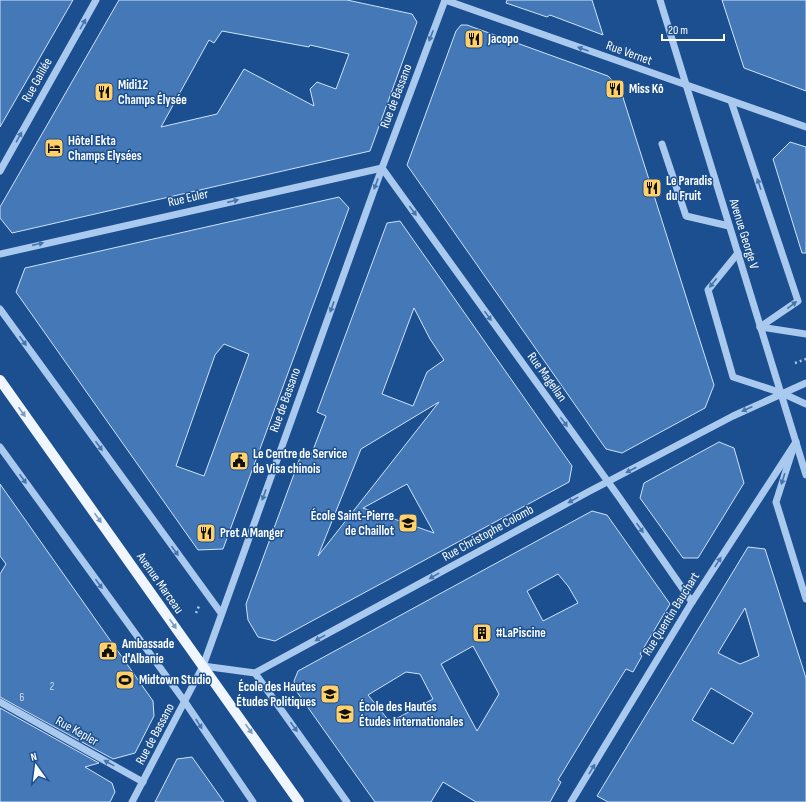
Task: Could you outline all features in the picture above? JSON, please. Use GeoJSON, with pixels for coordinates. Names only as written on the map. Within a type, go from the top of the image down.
{"type":"FeatureCollection","features":[{"type":"Feature","properties":{"kind":"main road","name":"Avenue Marceau"},"geometry":{"type":"LineString","coordinates":[[0,380],[299,802]]}},
{"type":"Feature","properties":{"kind":"street","name":"Rue Galilée"},"geometry":{"type":"LineString","coordinates":[[0,171],[96,0]]}},
{"type":"Feature","properties":{"kind":"street","name":"Rue Vernet"},"geometry":{"type":"LineString","coordinates":[[445,0],[806,127]]}},
{"type":"Feature","properties":{"kind":"street","name":"Rue de Bassano"},"geometry":{"type":"LineString","coordinates":[[132,802],[203,666],[382,168],[445,0]]}},
{"type":"Feature","properties":{"kind":"street","name":"Avenue George V"},"geometry":{"type":"LineString","coordinates":[[660,0],[806,475]]}},
{"type":"Feature","properties":{"kind":"street"},"geometry":{"type":"LineString","coordinates":[[731,101],[798,301],[760,327]]}},
{"type":"Feature","properties":{"kind":"street"},"geometry":{"type":"LineString","coordinates":[[662,144],[686,216],[729,226]]}},
{"type":"Feature","properties":{"kind":"street","name":"Rue Euler"},"geometry":{"type":"LineString","coordinates":[[0,254],[382,168]]}},
{"type":"Feature","properties":{"kind":"street","name":"Rue Magellan"},"geometry":{"type":"LineString","coordinates":[[382,168],[608,482],[692,602]]}},
{"type":"Feature","properties":{"kind":"street"},"geometry":{"type":"LineString","coordinates":[[738,253],[708,290],[733,377],[782,393],[806,404]]}},
{"type":"Feature","properties":{"kind":"street"},"geometry":{"type":"LineString","coordinates":[[0,309],[221,613]]}},
{"type":"Feature","properties":{"kind":"street"},"geometry":{"type":"LineString","coordinates":[[760,327],[806,334]]}},
{"type":"Feature","properties":{"kind":"street","name":"Rue Christophe Colomb"},"geometry":{"type":"LineString","coordinates":[[255,673],[733,416],[782,393],[806,384]]}},
{"type":"Feature","properties":{"kind":"street"},"geometry":{"type":"LineString","coordinates":[[796,442],[776,502],[806,599]]}},
{"type":"Feature","properties":{"kind":"street","name":"Rue Quentin Bauchart"},"geometry":{"type":"LineString","coordinates":[[572,802],[692,602],[796,442]]}},
{"type":"Feature","properties":{"kind":"street"},"geometry":{"type":"LineString","coordinates":[[0,447],[185,702],[253,802]]}},
{"type":"Feature","properties":{"kind":"street"},"geometry":{"type":"LineString","coordinates":[[203,666],[255,673],[347,802]]}},
{"type":"Feature","properties":{"kind":"street","name":"Rue Kepler"},"geometry":{"type":"LineString","coordinates":[[0,702],[143,782]]}},
{"type":"Feature","properties":{"kind":"path"},"geometry":{"type":"LineString","coordinates":[[795,362],[806,359]]}},
{"type":"Feature","properties":{"kind":"building"},"geometry":{"type":"Polygon","coordinates":[[[0,0],[73,0],[0,127],[0,0]]]}},
{"type":"Feature","properties":{"kind":"building"},"geometry":{"type":"Polygon","coordinates":[[[119,0],[347,0],[412,14],[417,22],[370,151],[12,233],[0,218],[0,207],[119,0]],[[222,31],[214,43],[209,40],[161,127],[217,114],[244,69],[314,106],[310,89],[317,82],[336,89],[349,54],[310,45],[309,47],[222,31]]]}},
{"type":"Feature","properties":{"kind":"building"},"geometry":{"type":"Polygon","coordinates":[[[507,0],[592,0],[603,35],[550,15],[547,17],[506,3],[507,0]]]}},
{"type":"Feature","properties":{"kind":"building"},"geometry":{"type":"Polygon","coordinates":[[[722,0],[806,0],[806,91],[744,68],[722,0]]]}},
{"type":"Feature","properties":{"kind":"building"},"geometry":{"type":"Polygon","coordinates":[[[461,25],[467,25],[608,76],[620,88],[714,385],[705,408],[622,453],[606,449],[407,165],[456,31],[461,25]]]}},
{"type":"Feature","properties":{"kind":"building"},"geometry":{"type":"Polygon","coordinates":[[[790,142],[806,147],[806,253],[802,253],[773,159],[790,142]]]}},
{"type":"Feature","properties":{"kind":"building"},"geometry":{"type":"Polygon","coordinates":[[[339,197],[349,208],[223,549],[198,550],[16,292],[25,268],[339,197]],[[224,344],[215,355],[176,466],[204,476],[249,354],[224,344]]]}},
{"type":"Feature","properties":{"kind":"building"},"geometry":{"type":"Polygon","coordinates":[[[400,221],[572,466],[569,482],[275,641],[258,637],[248,620],[246,604],[301,455],[310,458],[326,416],[317,412],[387,223],[400,221]],[[414,308],[382,394],[413,406],[427,372],[444,360],[430,339],[414,308]],[[439,402],[361,449],[318,556],[439,402]],[[407,484],[363,508],[434,533],[407,484]]]}},
{"type":"Feature","properties":{"kind":"building"},"geometry":{"type":"Polygon","coordinates":[[[719,442],[734,448],[744,483],[698,558],[683,558],[640,498],[644,483],[719,442]]]}},
{"type":"Feature","properties":{"kind":"building"},"geometry":{"type":"Polygon","coordinates":[[[0,484],[153,701],[154,716],[135,753],[113,759],[0,697],[0,574],[6,564],[0,556],[0,484]]]}},
{"type":"Feature","properties":{"kind":"building"},"geometry":{"type":"Polygon","coordinates":[[[592,511],[607,515],[670,604],[640,654],[642,656],[633,672],[626,669],[558,780],[561,782],[550,802],[476,802],[443,782],[431,802],[375,802],[297,692],[294,681],[298,671],[592,511]],[[558,574],[527,591],[543,621],[578,603],[568,586],[558,574]],[[473,646],[441,664],[477,731],[499,694],[473,646]],[[406,672],[368,695],[390,722],[433,699],[420,674],[406,672]]]}},
{"type":"Feature","properties":{"kind":"building"},"geometry":{"type":"Polygon","coordinates":[[[748,547],[765,549],[806,678],[806,802],[608,802],[597,796],[748,547]],[[745,608],[718,653],[740,664],[759,656],[745,608]],[[711,688],[692,720],[733,744],[753,713],[711,688]]]}},
{"type":"Feature","properties":{"kind":"building"},"geometry":{"type":"Polygon","coordinates":[[[0,708],[99,763],[85,767],[112,783],[115,792],[110,802],[0,802],[0,708]]]}},
{"type":"Feature","properties":{"kind":"building"},"geometry":{"type":"Polygon","coordinates":[[[192,757],[224,802],[155,802],[177,759],[192,757]]]}},
{"type":"Feature","properties":{"kind":"place","name":"Jacopo"},"geometry":{"type":"Point","coordinates":[474,39]}},
{"type":"Feature","properties":{"kind":"place","name":"Miss Kō"},"geometry":{"type":"Point","coordinates":[615,89]}},
{"type":"Feature","properties":{"kind":"place","name":"Midi12 Champs Élysée"},"geometry":{"type":"Point","coordinates":[104,92]}},
{"type":"Feature","properties":{"kind":"place","name":"Hôtel Ekta Champs Elysées"},"geometry":{"type":"Point","coordinates":[54,148]}},
{"type":"Feature","properties":{"kind":"place","name":"Le Paradis du Fruit"},"geometry":{"type":"Point","coordinates":[652,188]}},
{"type":"Feature","properties":{"kind":"place","name":"Le Centre de Service de Visa chinois"},"geometry":{"type":"Point","coordinates":[239,461]}},
{"type":"Feature","properties":{"kind":"place","name":"École Saint-Pierre de Chaillot"},"geometry":{"type":"Point","coordinates":[408,523]}},
{"type":"Feature","properties":{"kind":"place","name":"Pret A Manger"},"geometry":{"type":"Point","coordinates":[206,533]}},
{"type":"Feature","properties":{"kind":"place","name":"#LaPiscine"},"geometry":{"type":"Point","coordinates":[482,633]}},
{"type":"Feature","properties":{"kind":"place","name":"Ambassade d'Albanie"},"geometry":{"type":"Point","coordinates":[108,651]}},
{"type":"Feature","properties":{"kind":"place","name":"Midtown Studio"},"geometry":{"type":"Point","coordinates":[125,680]}},
{"type":"Feature","properties":{"kind":"place","name":"École des Hautes Études Politiques"},"geometry":{"type":"Point","coordinates":[330,694]}},
{"type":"Feature","properties":{"kind":"place","name":"École des Hautes Études Internationales"},"geometry":{"type":"Point","coordinates":[345,714]}}]}
